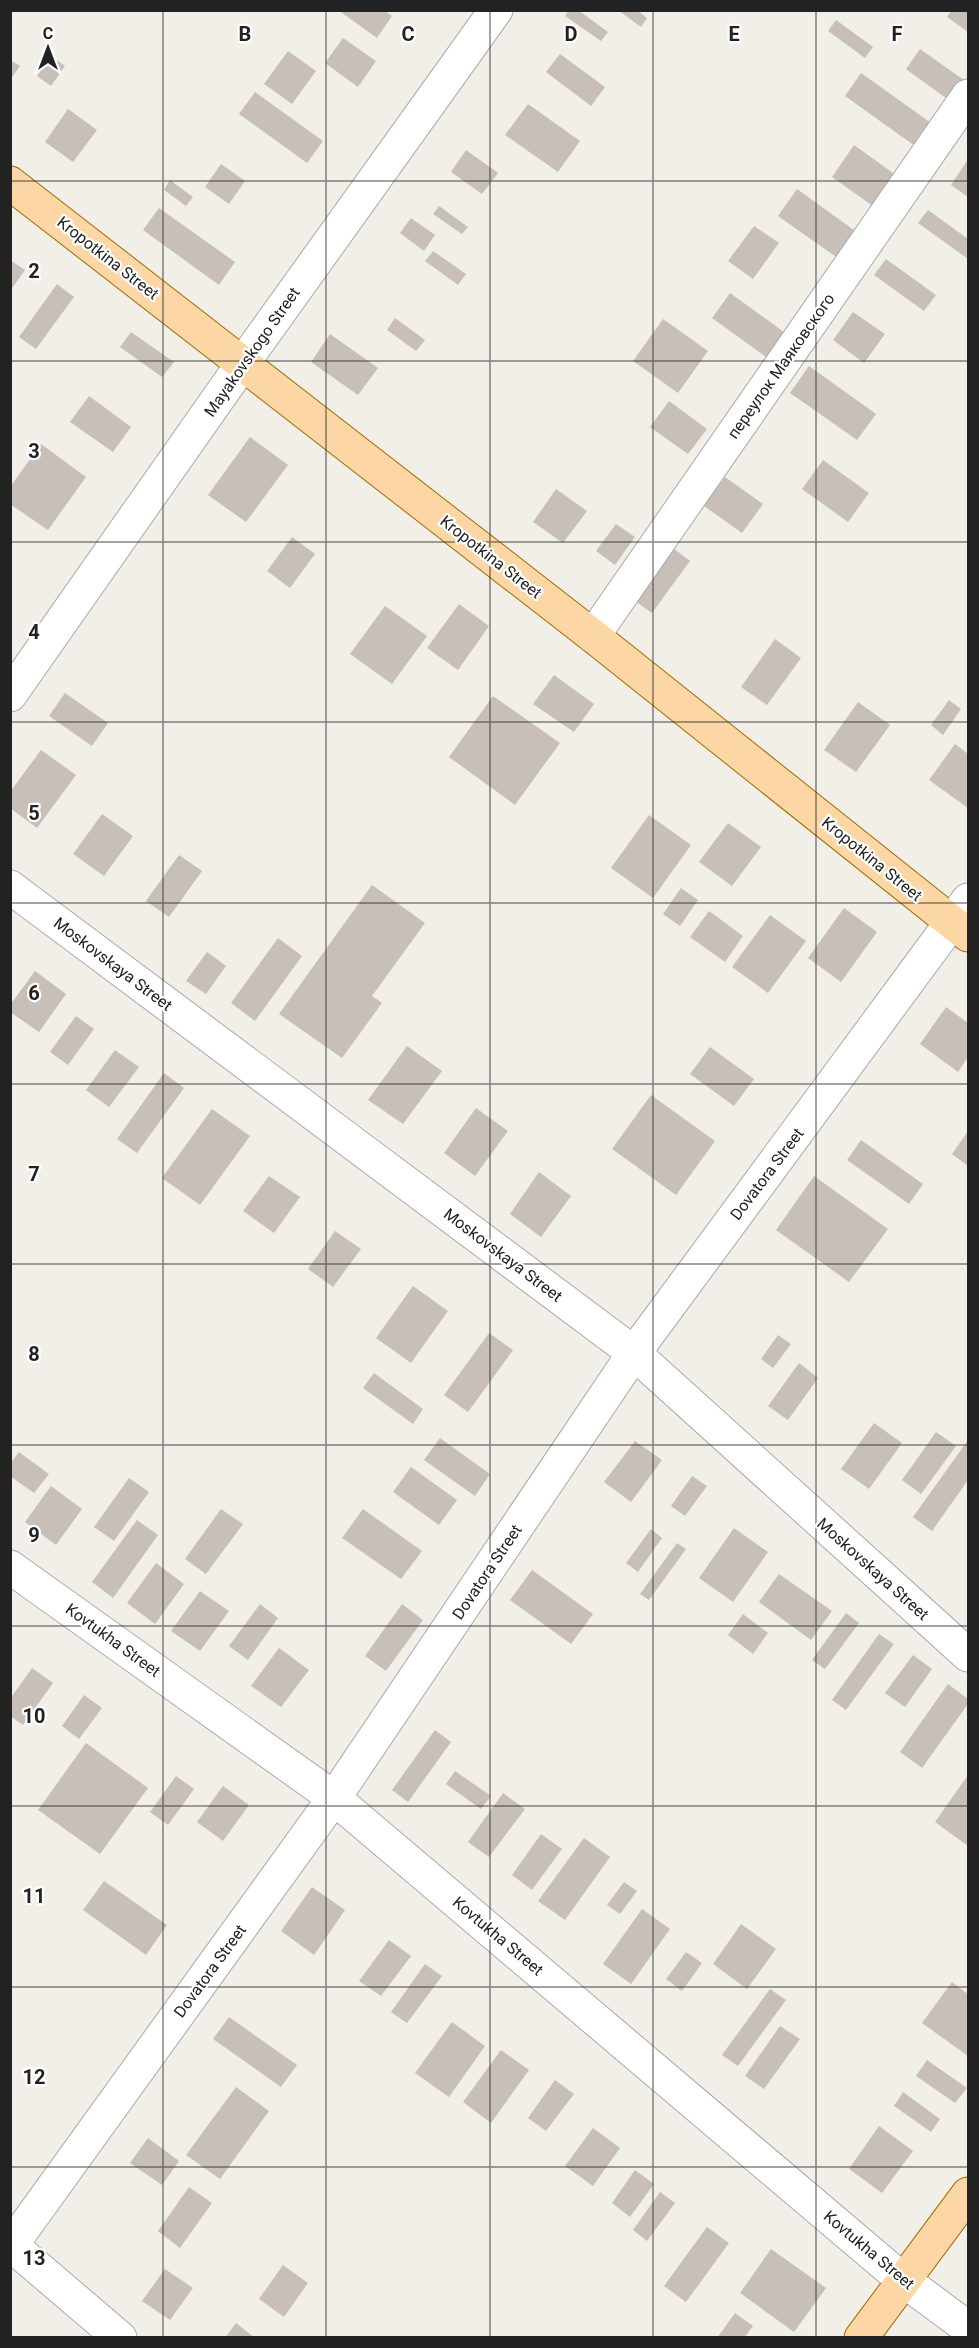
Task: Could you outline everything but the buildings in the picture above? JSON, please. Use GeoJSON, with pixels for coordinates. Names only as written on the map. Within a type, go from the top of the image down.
{"type":"FeatureCollection","features":[{"type":"Feature","properties":{"kind":"main road","name":"Kropotkina Street"},"geometry":{"type":"LineString","coordinates":[[10,183],[963,920]]}},
{"type":"Feature","properties":{"kind":"main road"},"geometry":{"type":"LineString","coordinates":[[861,2337],[969,2194]]}},
{"type":"Feature","properties":{"kind":"street","name":"Mayakovskogo Street"},"geometry":{"type":"LineString","coordinates":[[10,695],[243,363],[496,10]]}},
{"type":"Feature","properties":{"kind":"street","name":"переулок Маяковского"},"geometry":{"type":"LineString","coordinates":[[593,636],[969,96]]}},
{"type":"Feature","properties":{"kind":"street","name":"Moskovskaya Street"},"geometry":{"type":"LineString","coordinates":[[10,887],[634,1353],[969,1655]]}},
{"type":"Feature","properties":{"kind":"street","name":"Dovatora Street"},"geometry":{"type":"LineString","coordinates":[[11,2246],[334,1798],[634,1353],[963,920]]}},
{"type":"Feature","properties":{"kind":"street","name":"Kovtukha Street"},"geometry":{"type":"LineString","coordinates":[[10,1567],[334,1798],[903,2280],[969,2328]]}},
{"type":"Feature","properties":{"kind":"street"},"geometry":{"type":"LineString","coordinates":[[11,2246],[120,2337]]}}]}
